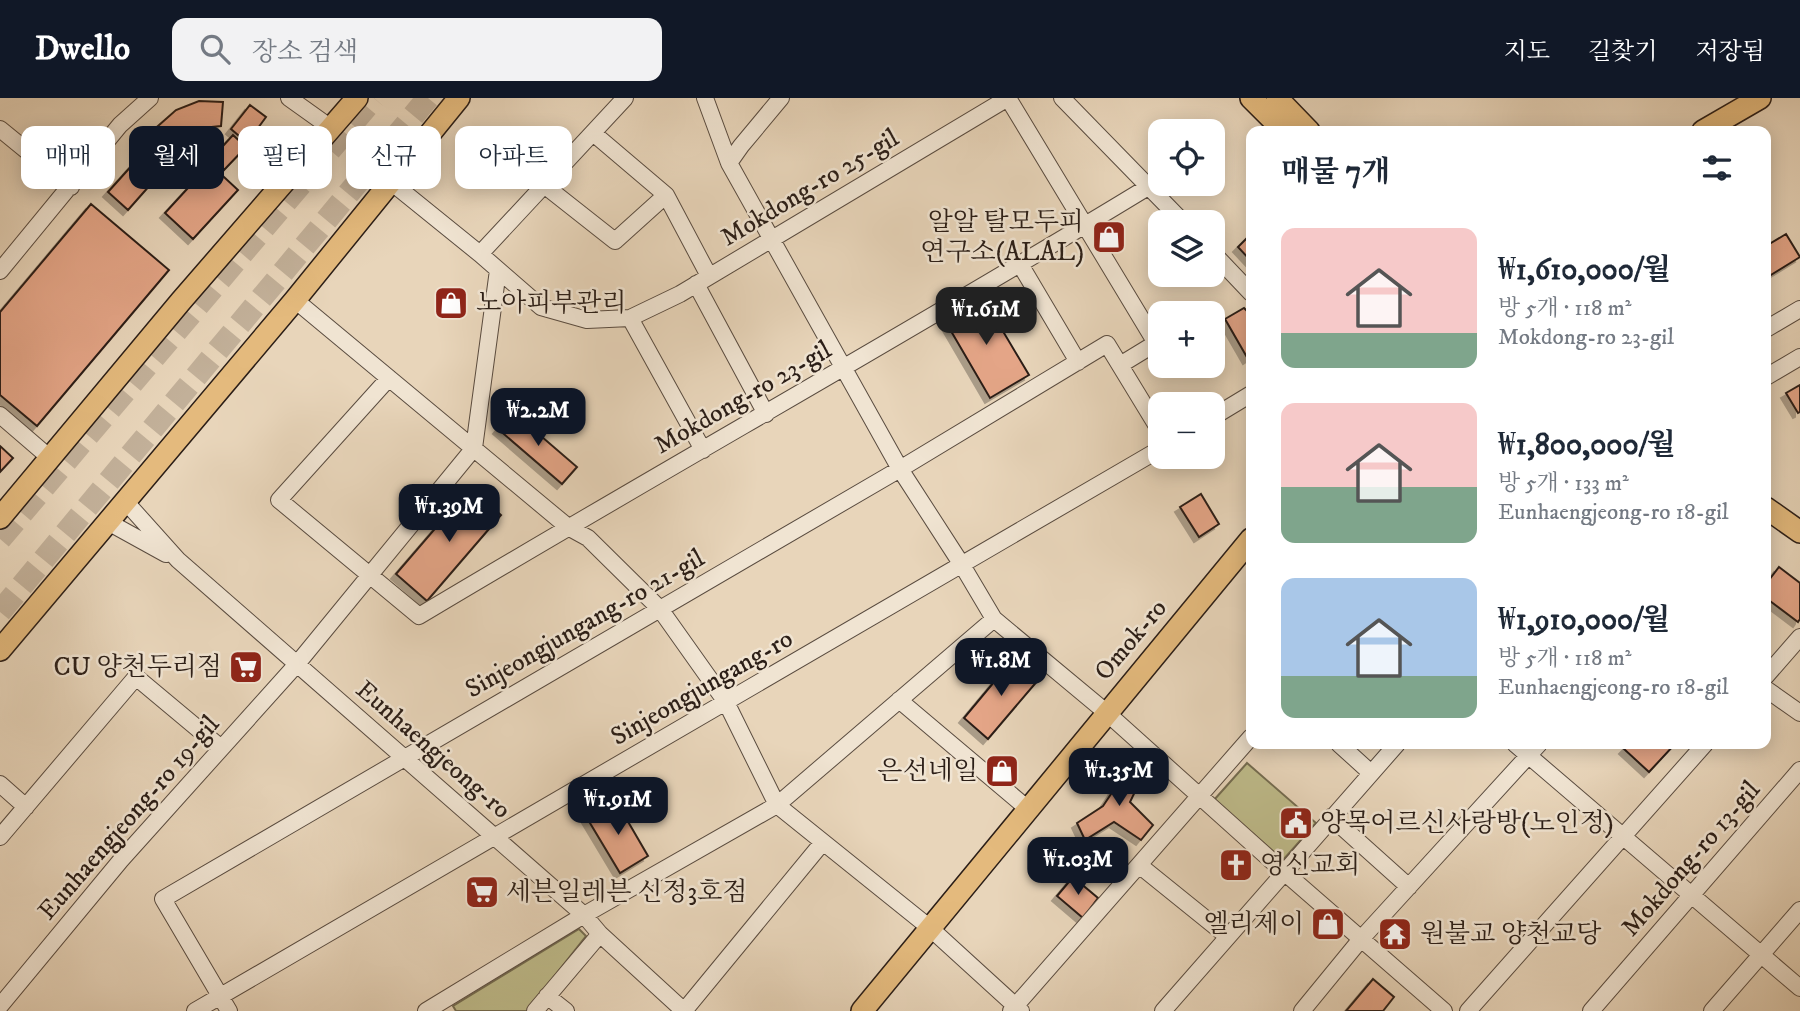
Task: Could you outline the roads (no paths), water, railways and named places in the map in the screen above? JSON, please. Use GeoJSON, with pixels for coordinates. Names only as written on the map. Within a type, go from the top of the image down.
{"type":"FeatureCollection","features":[{"type":"Feature","properties":{"kind":"main road"},"geometry":{"type":"LineString","coordinates":[[332,127],[357,98]]}},
{"type":"Feature","properties":{"kind":"main road"},"geometry":{"type":"LineString","coordinates":[[420,126],[442,98]]}},
{"type":"Feature","properties":{"kind":"main road"},"geometry":{"type":"LineString","coordinates":[[437,126],[459,98]]}},
{"type":"Feature","properties":{"kind":"main road"},"geometry":{"type":"LineString","coordinates":[[1251,98],[1279,126]]}},
{"type":"Feature","properties":{"kind":"main road"},"geometry":{"type":"LineString","coordinates":[[1277,98],[1304,126]]}},
{"type":"Feature","properties":{"kind":"main road"},"geometry":{"type":"LineString","coordinates":[[1712,126],[1760,98]]}},
{"type":"Feature","properties":{"kind":"main road"},"geometry":{"type":"LineString","coordinates":[[0,518],[279,189]]}},
{"type":"Feature","properties":{"kind":"main road"},"geometry":{"type":"LineString","coordinates":[[0,650],[386,189]]}},
{"type":"Feature","properties":{"kind":"main road"},"geometry":{"type":"LineString","coordinates":[[1771,512],[1800,532]]}},
{"type":"Feature","properties":{"kind":"main road","name":"Omok-ro"},"geometry":{"type":"LineString","coordinates":[[862,1011],[1246,545]]}},
{"type":"Feature","properties":{"kind":"street"},"geometry":{"type":"LineString","coordinates":[[115,131],[150,98]]}},
{"type":"Feature","properties":{"kind":"street"},"geometry":{"type":"LineString","coordinates":[[289,98],[328,126]]}},
{"type":"Feature","properties":{"kind":"street"},"geometry":{"type":"LineString","coordinates":[[572,155],[625,98]]}},
{"type":"Feature","properties":{"kind":"street"},"geometry":{"type":"LineString","coordinates":[[705,98],[729,163],[900,468],[994,619],[1107,713],[1283,872],[1444,1011]]}},
{"type":"Feature","properties":{"kind":"street"},"geometry":{"type":"LineString","coordinates":[[729,163],[781,98]]}},
{"type":"Feature","properties":{"kind":"street"},"geometry":{"type":"LineString","coordinates":[[1008,98],[1156,343],[1120,365]]}},
{"type":"Feature","properties":{"kind":"street","name":"Mokdong-ro 25-gil"},"geometry":{"type":"LineString","coordinates":[[405,189],[541,307],[587,320],[630,318],[702,280],[1008,98]]}},
{"type":"Feature","properties":{"kind":"street"},"geometry":{"type":"LineString","coordinates":[[1062,98],[1148,187]]}},
{"type":"Feature","properties":{"kind":"street"},"geometry":{"type":"LineString","coordinates":[[0,129],[21,146]]}},
{"type":"Feature","properties":{"kind":"street","name":"Mokdong-ro 25-gil"},"geometry":{"type":"LineString","coordinates":[[593,133],[666,195],[702,280],[766,414]]}},
{"type":"Feature","properties":{"kind":"street","name":"Mokdong-ro 23-gil"},"geometry":{"type":"LineString","coordinates":[[368,575],[419,617],[1148,187]]}},
{"type":"Feature","properties":{"kind":"street"},"geometry":{"type":"LineString","coordinates":[[0,271],[69,189]]}},
{"type":"Feature","properties":{"kind":"street"},"geometry":{"type":"LineString","coordinates":[[480,254],[540,189]]}},
{"type":"Feature","properties":{"kind":"street"},"geometry":{"type":"LineString","coordinates":[[549,189],[615,241],[666,195]]}},
{"type":"Feature","properties":{"kind":"street"},"geometry":{"type":"LineString","coordinates":[[1157,196],[1171,210]]}},
{"type":"Feature","properties":{"kind":"street"},"geometry":{"type":"LineString","coordinates":[[1020,264],[1078,362]]}},
{"type":"Feature","properties":{"kind":"street"},"geometry":{"type":"LineString","coordinates":[[1225,266],[1246,288]]}},
{"type":"Feature","properties":{"kind":"street"},"geometry":{"type":"LineString","coordinates":[[474,448],[498,270]]}},
{"type":"Feature","properties":{"kind":"street"},"geometry":{"type":"LineString","coordinates":[[295,300],[568,527],[588,538],[660,609],[726,702],[777,805],[930,928],[1016,1009],[1246,743]]}},
{"type":"Feature","properties":{"kind":"street"},"geometry":{"type":"LineString","coordinates":[[1771,326],[1800,309]]}},
{"type":"Feature","properties":{"kind":"street"},"geometry":{"type":"LineString","coordinates":[[630,318],[703,450]]}},
{"type":"Feature","properties":{"kind":"street","name":"Sinjeongjungang-ro 21-gil"},"geometry":{"type":"LineString","coordinates":[[221,996],[163,899],[1107,344],[1148,410]]}},
{"type":"Feature","properties":{"kind":"street"},"geometry":{"type":"LineString","coordinates":[[1771,374],[1800,357]]}},
{"type":"Feature","properties":{"kind":"street"},"geometry":{"type":"LineString","coordinates":[[368,575],[279,500],[389,377]]}},
{"type":"Feature","properties":{"kind":"street"},"geometry":{"type":"LineString","coordinates":[[1225,410],[1246,397]]}},
{"type":"Feature","properties":{"kind":"street"},"geometry":{"type":"LineString","coordinates":[[0,415],[50,458]]}},
{"type":"Feature","properties":{"kind":"street","name":"Eunhaengjeong-ro 19-gil"},"geometry":{"type":"LineString","coordinates":[[0,1006],[121,860],[297,664],[474,448]]}},
{"type":"Feature","properties":{"kind":"street","name":"Sinjeongjungang-ro"},"geometry":{"type":"LineString","coordinates":[[195,1011],[1148,456]]}},
{"type":"Feature","properties":{"kind":"street","name":"Eunhaengjeong-ro"},"geometry":{"type":"LineString","coordinates":[[125,501],[178,560],[584,915],[600,934],[684,1011],[823,842]]}},
{"type":"Feature","properties":{"kind":"street","name":"Eunhaengjeong-ro"},"geometry":{"type":"LineString","coordinates":[[108,522],[178,560]]}},
{"type":"Feature","properties":{"kind":"street"},"geometry":{"type":"LineString","coordinates":[[426,1011],[584,915],[777,805],[994,619]]}},
{"type":"Feature","properties":{"kind":"street"},"geometry":{"type":"LineString","coordinates":[[1771,670],[1800,637]]}},
{"type":"Feature","properties":{"kind":"street"},"geometry":{"type":"LineString","coordinates":[[0,837],[135,677],[221,748]]}},
{"type":"Feature","properties":{"kind":"street"},"geometry":{"type":"LineString","coordinates":[[1771,693],[1800,713]]}},
{"type":"Feature","properties":{"kind":"street"},"geometry":{"type":"LineString","coordinates":[[900,700],[1028,809]]}},
{"type":"Feature","properties":{"kind":"street"},"geometry":{"type":"LineString","coordinates":[[1345,749],[1371,773]]}},
{"type":"Feature","properties":{"kind":"street"},"geometry":{"type":"LineString","coordinates":[[1163,1011],[1392,749]]}},
{"type":"Feature","properties":{"kind":"street"},"geometry":{"type":"LineString","coordinates":[[1468,1011],[1699,749]]}},
{"type":"Feature","properties":{"kind":"street"},"geometry":{"type":"LineString","coordinates":[[1302,1011],[1362,939],[1534,750],[1621,835],[1800,988]]}},
{"type":"Feature","properties":{"kind":"street","name":"Mokdong-ro 13-gil"},"geometry":{"type":"LineString","coordinates":[[1591,1011],[1800,770]]}},
{"type":"Feature","properties":{"kind":"street"},"geometry":{"type":"LineString","coordinates":[[0,784],[26,807]]}},
{"type":"Feature","properties":{"kind":"street"},"geometry":{"type":"LineString","coordinates":[[1332,817],[1409,887]]}},
{"type":"Feature","properties":{"kind":"street"},"geometry":{"type":"LineString","coordinates":[[1139,865],[1227,936]]}},
{"type":"Feature","properties":{"kind":"street"},"geometry":{"type":"LineString","coordinates":[[1712,1011],[1800,910]]}},
{"type":"Feature","properties":{"kind":"street"},"geometry":{"type":"LineString","coordinates":[[535,1011],[600,934]]}},
{"type":"Feature","properties":{"kind":"street"},"geometry":{"type":"LineString","coordinates":[[221,996],[229,1011]]}},
{"type":"Feature","properties":{"kind":"street"},"geometry":{"type":"LineString","coordinates":[[547,996],[566,1011]]}},
{"type":"Feature","properties":{"kind":"tunnel"},"geometry":{"type":"LineString","coordinates":[[0,539],[374,98]]}},
{"type":"Feature","properties":{"kind":"tunnel"},"geometry":{"type":"LineString","coordinates":[[0,612],[428,98]]}},
{"type":"Feature","properties":{"kind":"place","name":"알알 탈모두피 연구소(ALAL)"},"geometry":{"type":"Point","coordinates":[1109,237]}},
{"type":"Feature","properties":{"kind":"place","name":"노아피부관리"},"geometry":{"type":"Point","coordinates":[451,303]}},
{"type":"Feature","properties":{"kind":"place","name":"CU 양천두리점"},"geometry":{"type":"Point","coordinates":[246,667]}},
{"type":"Feature","properties":{"kind":"place","name":"은선네일"},"geometry":{"type":"Point","coordinates":[1002,771]}},
{"type":"Feature","properties":{"kind":"place","name":"양목어르신사랑방(노인정)"},"geometry":{"type":"Point","coordinates":[1296,823]}},
{"type":"Feature","properties":{"kind":"place","name":"영신교회"},"geometry":{"type":"Point","coordinates":[1236,865]}},
{"type":"Feature","properties":{"kind":"place","name":"세븐일레븐 신정3호점"},"geometry":{"type":"Point","coordinates":[482,892]}},
{"type":"Feature","properties":{"kind":"place","name":"엘리제이"},"geometry":{"type":"Point","coordinates":[1328,924]}},
{"type":"Feature","properties":{"kind":"place","name":"원불교 양천교당"},"geometry":{"type":"Point","coordinates":[1395,934]}}]}
